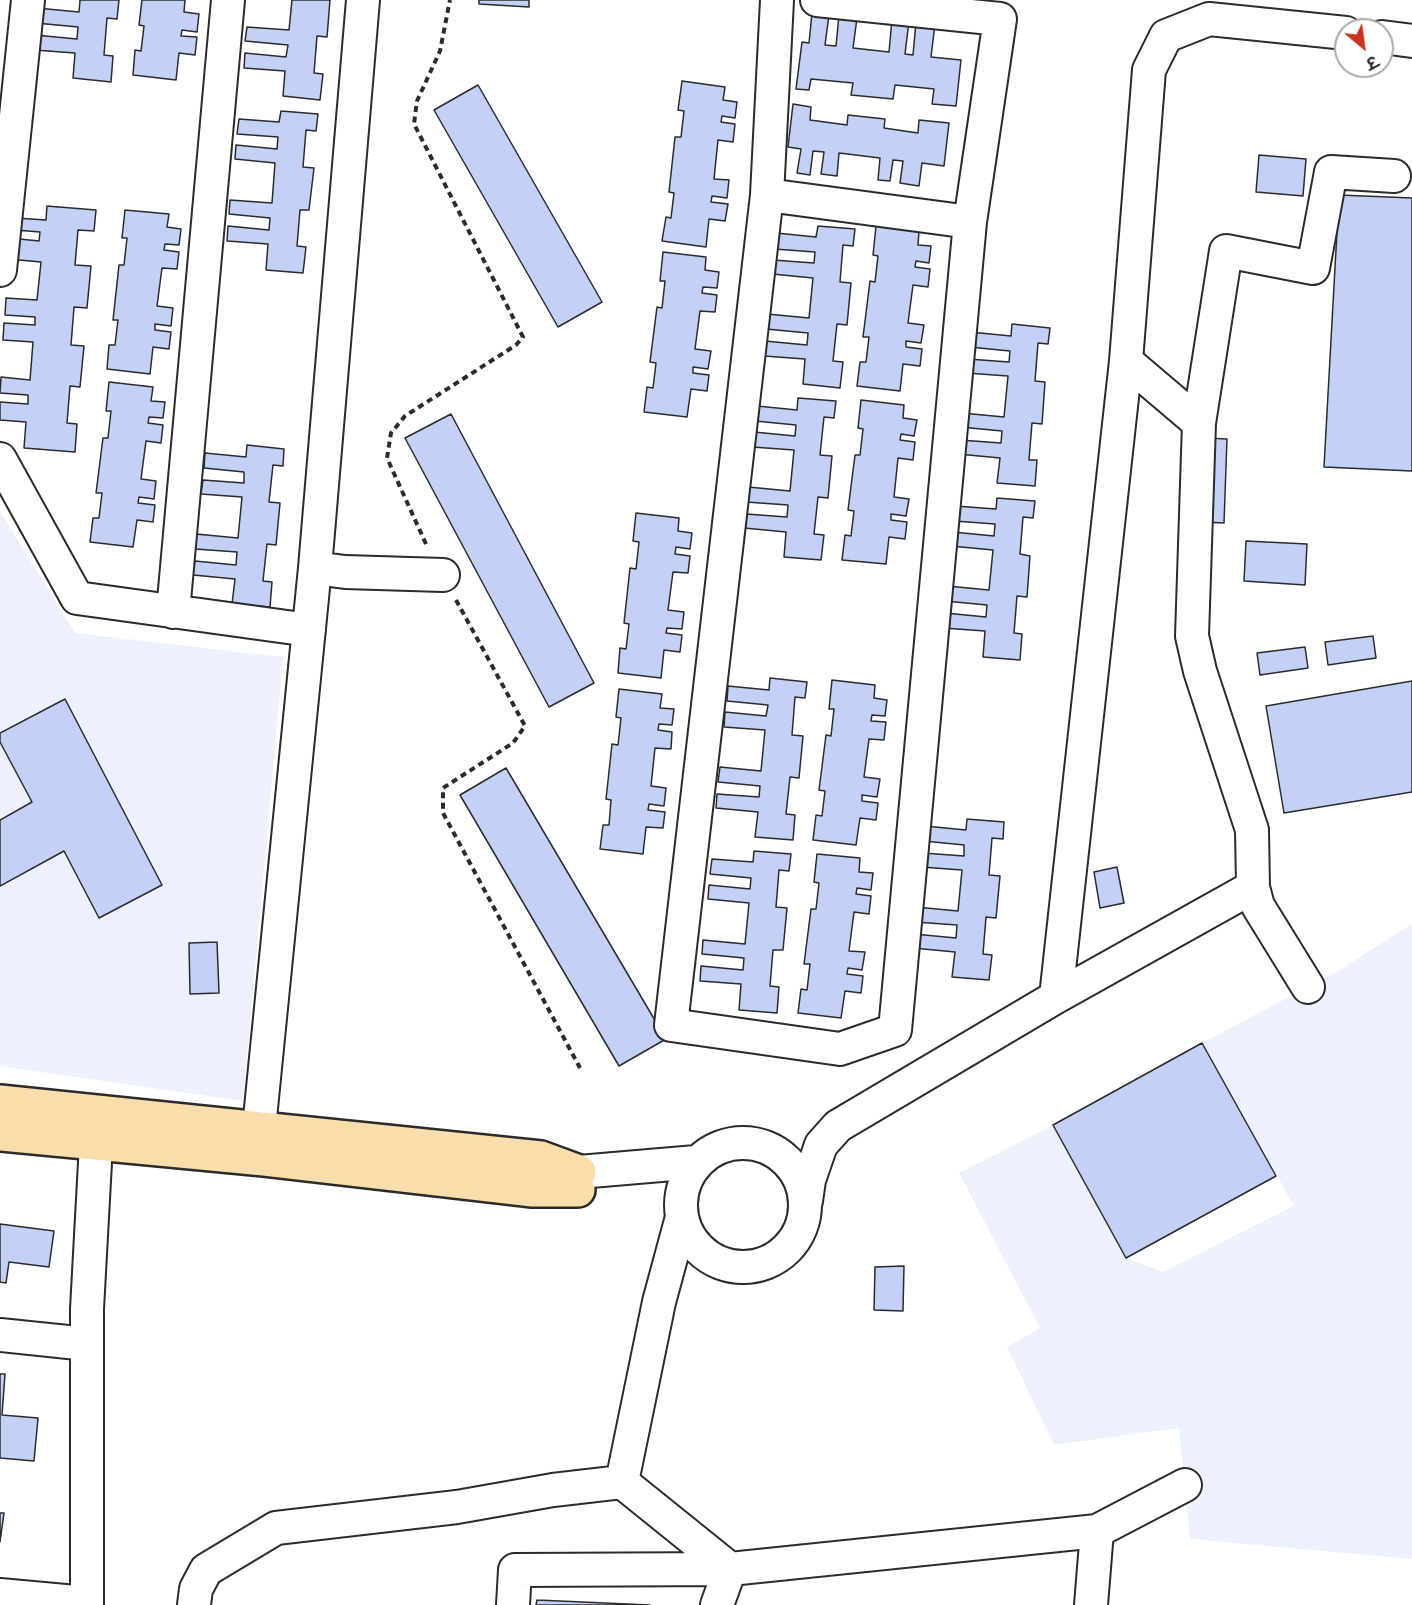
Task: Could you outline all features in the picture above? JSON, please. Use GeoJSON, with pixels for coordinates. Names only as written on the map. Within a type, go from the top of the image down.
{"type":"FeatureCollection","features":[{"type":"Feature","properties":{"kind":"main road"},"geometry":{"type":"LineString","coordinates":[[0,1102],[541,1158],[579,1181]]}},
{"type":"Feature","properties":{"kind":"main road"},"geometry":{"type":"LineString","coordinates":[[0,1134],[264,1159],[533,1190],[579,1181]]}},
{"type":"Feature","properties":{"kind":"street"},"geometry":{"type":"LineString","coordinates":[[0,270],[28,0]]}},
{"type":"Feature","properties":{"kind":"street"},"geometry":{"type":"LineString","coordinates":[[173,612],[228,0]]}},
{"type":"Feature","properties":{"kind":"street"},"geometry":{"type":"LineString","coordinates":[[259,1128],[315,568],[363,0]]}},
{"type":"Feature","properties":{"kind":"street"},"geometry":{"type":"LineString","coordinates":[[777,0],[767,195],[671,1025],[840,1048],[895,1030],[970,222],[1000,19],[817,0]]}},
{"type":"Feature","properties":{"kind":"street"},"geometry":{"type":"LineString","coordinates":[[1056,997],[1126,361],[1149,70],[1166,36],[1209,19],[1334,32]]}},
{"type":"Feature","properties":{"kind":"street"},"geometry":{"type":"LineString","coordinates":[[1394,38],[1412,40]]}},
{"type":"Feature","properties":{"kind":"street"},"geometry":{"type":"LineString","coordinates":[[1308,987],[1258,906],[1253,887],[1252,830],[1200,671],[1192,636],[1199,423],[1226,251],[1313,268],[1331,172],[1394,176]]}},
{"type":"Feature","properties":{"kind":"street"},"geometry":{"type":"LineString","coordinates":[[767,195],[970,222]]}},
{"type":"Feature","properties":{"kind":"street"},"geometry":{"type":"LineString","coordinates":[[1126,361],[1199,423]]}},
{"type":"Feature","properties":{"kind":"street"},"geometry":{"type":"LineString","coordinates":[[0,459],[77,598],[309,630]]}},
{"type":"Feature","properties":{"kind":"street"},"geometry":{"type":"LineString","coordinates":[[315,568],[345,572],[443,575]]}},
{"type":"Feature","properties":{"kind":"street"},"geometry":{"type":"LineString","coordinates":[[682,1217],[687,1233],[697,1248],[710,1258],[726,1265],[751,1266],[775,1258],[789,1248],[799,1234],[805,1218],[809,1180],[821,1145],[838,1126],[1056,997],[1253,887]]}},
{"type":"Feature","properties":{"kind":"street"},"geometry":{"type":"LineString","coordinates":[[622,1482],[659,1302],[682,1217],[682,1188],[692,1168],[722,1146],[738,1143],[754,1144],[770,1149],[795,1170],[806,1200]]}},
{"type":"Feature","properties":{"kind":"street"},"geometry":{"type":"LineString","coordinates":[[0,1595],[87,1604],[87,1344],[96,1144]]}},
{"type":"Feature","properties":{"kind":"street"},"geometry":{"type":"LineString","coordinates":[[579,1181],[692,1168]]}},
{"type":"Feature","properties":{"kind":"street"},"geometry":{"type":"LineString","coordinates":[[0,1335],[87,1344]]}},
{"type":"Feature","properties":{"kind":"street"},"geometry":{"type":"LineString","coordinates":[[194,1605],[196,1589],[206,1570],[276,1528],[458,1507],[554,1490],[622,1482],[730,1569]]}},
{"type":"Feature","properties":{"kind":"street"},"geometry":{"type":"LineString","coordinates":[[513,1605],[515,1570],[730,1569],[1097,1531],[1185,1485]]}},
{"type":"Feature","properties":{"kind":"street"},"geometry":{"type":"LineString","coordinates":[[1091,1605],[1097,1531]]}},
{"type":"Feature","properties":{"kind":"street"},"geometry":{"type":"LineString","coordinates":[[717,1605],[730,1569]]}},
{"type":"Feature","properties":{"kind":"path"},"geometry":{"type":"LineString","coordinates":[[450,0],[440,51],[417,101],[414,124],[523,337],[516,345],[405,416],[391,433],[387,458],[422,536],[525,726],[513,743],[443,788],[442,813],[580,1068]]}},
{"type":"Feature","properties":{"kind":"shaded area"},"geometry":{"type":"Polygon","coordinates":[[[0,511],[75,633],[283,657],[243,1101],[0,1066],[0,511]]]}},
{"type":"Feature","properties":{"kind":"shaded area"},"geometry":{"type":"Polygon","coordinates":[[[1412,924],[1412,1559],[1190,1539],[1179,1428],[1054,1445],[1007,1347],[1040,1328],[959,1173],[1053,1125],[1126,1258],[1163,1272],[1294,1206],[1202,1043],[1338,971],[1412,924]]]}},
{"type":"Feature","properties":{"kind":"building"},"geometry":{"type":"Polygon","coordinates":[[[80,0],[119,0],[117,19],[107,18],[104,55],[113,56],[111,82],[73,78],[75,53],[34,50],[35,35],[77,39],[78,27],[36,23],[37,8],[79,12],[80,0]]]}},
{"type":"Feature","properties":{"kind":"building"},"geometry":{"type":"Polygon","coordinates":[[[142,0],[185,0],[184,12],[199,14],[197,32],[182,30],[181,36],[197,37],[195,55],[179,53],[176,80],[133,75],[135,50],[141,51],[144,26],[139,25],[142,0]]]}},
{"type":"Feature","properties":{"kind":"building"},"geometry":{"type":"Polygon","coordinates":[[[292,0],[330,0],[327,37],[317,36],[314,73],[323,74],[320,100],[283,96],[285,71],[244,68],[245,53],[286,57],[288,45],[245,41],[247,27],[289,30],[292,0]]]}},
{"type":"Feature","properties":{"kind":"building"},"geometry":{"type":"Polygon","coordinates":[[[479,0],[529,0],[529,7],[479,4],[479,0]]]}},
{"type":"Feature","properties":{"kind":"building"},"geometry":{"type":"Polygon","coordinates":[[[812,13],[829,15],[825,45],[836,46],[839,15],[857,18],[853,48],[889,52],[892,19],[909,21],[905,54],[913,55],[916,22],[935,24],[931,57],[961,60],[956,106],[932,104],[934,89],[895,85],[893,99],[851,95],[853,83],[811,79],[809,90],[796,89],[802,42],[809,43],[812,13]]]}},
{"type":"Feature","properties":{"kind":"building"},"geometry":{"type":"Polygon","coordinates":[[[682,81],[725,87],[723,100],[737,102],[735,118],[722,116],[721,122],[735,124],[733,142],[718,140],[714,179],[729,180],[727,198],[712,196],[711,202],[728,204],[725,221],[709,219],[706,247],[662,241],[666,217],[671,218],[674,193],[669,192],[675,137],[681,137],[684,111],[678,110],[682,81]]]}},
{"type":"Feature","properties":{"kind":"building"},"geometry":{"type":"Polygon","coordinates":[[[478,85],[602,302],[558,327],[434,110],[478,85]]]}},
{"type":"Feature","properties":{"kind":"building"},"geometry":{"type":"Polygon","coordinates":[[[793,104],[811,107],[810,120],[847,125],[848,115],[885,119],[884,128],[918,133],[919,120],[949,123],[944,166],[922,163],[919,186],[900,183],[903,161],[893,160],[890,181],[878,180],[880,158],[839,153],[837,176],[821,174],[824,152],[813,151],[810,175],[797,173],[801,149],[788,147],[793,104]]]}},
{"type":"Feature","properties":{"kind":"building"},"geometry":{"type":"Polygon","coordinates":[[[281,111],[318,114],[316,131],[306,130],[303,167],[314,168],[309,210],[300,210],[297,246],[306,247],[303,273],[266,270],[268,244],[227,241],[228,226],[269,230],[270,218],[229,214],[230,200],[272,203],[275,163],[235,159],[236,145],[277,149],[278,137],[237,134],[239,119],[279,122],[281,111]]]}},
{"type":"Feature","properties":{"kind":"building"},"geometry":{"type":"Polygon","coordinates":[[[1259,155],[1306,159],[1303,196],[1256,192],[1259,155]]]}},
{"type":"Feature","properties":{"kind":"building"},"geometry":{"type":"Polygon","coordinates":[[[1339,195],[1412,198],[1412,471],[1324,467],[1339,195]]]}},
{"type":"Feature","properties":{"kind":"building"},"geometry":{"type":"Polygon","coordinates":[[[47,206],[96,210],[94,231],[78,230],[75,265],[91,266],[87,308],[74,307],[71,345],[84,346],[80,387],[70,386],[67,423],[77,424],[75,452],[24,448],[26,422],[0,420],[0,402],[28,404],[28,395],[0,393],[1,377],[30,380],[33,342],[3,340],[4,323],[35,325],[35,317],[5,315],[6,298],[37,300],[41,262],[8,259],[10,238],[39,241],[40,232],[15,230],[16,218],[46,220],[47,206]]]}},
{"type":"Feature","properties":{"kind":"building"},"geometry":{"type":"Polygon","coordinates":[[[125,210],[169,214],[167,227],[181,229],[179,245],[165,244],[164,250],[179,252],[177,269],[162,268],[157,306],[173,308],[171,326],[155,324],[155,330],[171,332],[169,349],[153,347],[150,374],[107,369],[109,345],[115,345],[118,320],[113,320],[119,265],[124,265],[127,238],[122,238],[125,210]]]}},
{"type":"Feature","properties":{"kind":"building"},"geometry":{"type":"Polygon","coordinates":[[[818,226],[855,229],[853,246],[843,245],[840,282],[851,283],[847,325],[837,324],[833,361],[843,362],[840,388],[803,384],[805,359],[764,356],[765,341],[807,345],[808,333],[766,329],[767,314],[809,318],[813,278],[772,274],[773,260],[814,263],[815,252],[774,249],[776,233],[816,237],[818,226]]]}},
{"type":"Feature","properties":{"kind":"building"},"geometry":{"type":"Polygon","coordinates":[[[876,226],[919,231],[918,245],[931,246],[929,263],[916,261],[915,267],[930,269],[928,287],[913,285],[908,323],[924,325],[921,343],[906,341],[906,347],[922,349],[920,366],[903,364],[900,391],[857,386],[860,362],[866,362],[869,337],[863,337],[870,281],[875,282],[878,256],[873,255],[876,226]]]}},
{"type":"Feature","properties":{"kind":"building"},"geometry":{"type":"Polygon","coordinates":[[[663,252],[706,257],[705,270],[719,272],[717,288],[703,287],[702,293],[717,295],[715,312],[700,311],[695,349],[711,351],[708,369],[693,367],[693,373],[709,375],[707,391],[691,389],[687,417],[644,412],[647,387],[653,388],[656,363],[650,362],[657,307],[662,308],[665,281],[660,281],[663,252]]]}},
{"type":"Feature","properties":{"kind":"building"},"geometry":{"type":"Polygon","coordinates":[[[1012,324],[1050,328],[1048,344],[1038,343],[1035,381],[1045,382],[1042,424],[1032,423],[1029,460],[1037,460],[1035,486],[997,483],[1000,458],[958,454],[960,440],[1001,443],[1002,431],[960,427],[962,413],[1004,417],[1008,376],[966,373],[968,359],[1009,362],[1010,351],[969,347],[970,332],[1011,336],[1012,324]]]}},
{"type":"Feature","properties":{"kind":"building"},"geometry":{"type":"Polygon","coordinates":[[[109,382],[153,387],[151,401],[165,402],[163,418],[149,417],[148,423],[163,425],[161,443],[146,441],[141,479],[156,481],[154,499],[139,497],[138,503],[155,505],[153,522],[137,520],[133,547],[90,542],[93,518],[99,518],[102,493],[96,493],[103,438],[108,438],[111,411],[106,411],[109,382]]]}},
{"type":"Feature","properties":{"kind":"building"},"geometry":{"type":"Polygon","coordinates":[[[798,398],[836,401],[834,418],[824,417],[820,455],[832,456],[828,498],[818,497],[814,534],[824,535],[821,560],[784,557],[786,532],[744,528],[746,514],[787,517],[788,505],[746,502],[748,487],[790,491],[794,450],[752,447],[754,432],[795,436],[796,425],[755,421],[757,406],[797,410],[798,398]]]}},
{"type":"Feature","properties":{"kind":"building"},"geometry":{"type":"Polygon","coordinates":[[[861,400],[904,405],[903,418],[917,420],[914,436],[901,434],[900,440],[915,442],[913,460],[898,458],[894,497],[909,499],[906,516],[891,514],[891,520],[907,522],[905,539],[889,537],[886,564],[842,560],[845,535],[851,536],[854,511],[848,510],[855,455],[860,455],[863,429],[858,428],[861,400]]]}},
{"type":"Feature","properties":{"kind":"building"},"geometry":{"type":"Polygon","coordinates":[[[451,414],[594,683],[549,707],[405,438],[451,414]]]}},
{"type":"Feature","properties":{"kind":"building"},"geometry":{"type":"Polygon","coordinates":[[[1207,438],[1227,439],[1224,523],[1204,522],[1207,438]]]}},
{"type":"Feature","properties":{"kind":"building"},"geometry":{"type":"Polygon","coordinates":[[[247,445],[284,449],[283,466],[273,465],[269,502],[280,503],[276,545],[267,544],[263,581],[272,582],[270,607],[232,604],[235,579],[193,575],[195,561],[236,565],[237,552],[195,549],[196,534],[238,538],[242,497],[201,494],[203,480],[244,483],[244,472],[204,468],[205,453],[246,457],[247,445]]]}},
{"type":"Feature","properties":{"kind":"building"},"geometry":{"type":"Polygon","coordinates":[[[997,498],[1035,501],[1033,518],[1023,517],[1020,554],[1030,556],[1027,597],[1017,596],[1014,633],[1022,634],[1020,660],[983,657],[985,631],[943,628],[945,613],[986,617],[987,605],[945,601],[947,586],[989,590],[993,550],[951,546],[953,532],[994,536],[995,524],[954,521],[955,506],[996,509],[997,498]]]}},
{"type":"Feature","properties":{"kind":"building"},"geometry":{"type":"Polygon","coordinates":[[[636,513],[679,518],[678,531],[692,533],[690,549],[676,547],[675,554],[690,556],[688,573],[673,572],[668,610],[684,612],[682,629],[667,628],[666,633],[682,635],[680,652],[664,650],[661,678],[618,673],[620,648],[626,649],[629,624],[624,623],[630,568],[636,569],[639,542],[633,541],[636,513]]]}},
{"type":"Feature","properties":{"kind":"building"},"geometry":{"type":"Polygon","coordinates":[[[1246,541],[1307,544],[1305,585],[1244,581],[1246,541]]]}},
{"type":"Feature","properties":{"kind":"building"},"geometry":{"type":"Polygon","coordinates":[[[1373,636],[1376,658],[1328,665],[1325,642],[1373,636]]]}},
{"type":"Feature","properties":{"kind":"building"},"geometry":{"type":"Polygon","coordinates":[[[1305,647],[1308,668],[1260,675],[1257,653],[1305,647]]]}},
{"type":"Feature","properties":{"kind":"building"},"geometry":{"type":"Polygon","coordinates":[[[770,678],[807,682],[805,698],[795,697],[792,735],[803,736],[799,778],[790,777],[786,814],[795,815],[793,840],[755,837],[758,812],[716,808],[717,794],[759,797],[760,786],[718,782],[720,767],[761,771],[765,730],[724,727],[725,712],[766,716],[768,705],[727,701],[728,686],[769,690],[770,678]]]}},
{"type":"Feature","properties":{"kind":"building"},"geometry":{"type":"Polygon","coordinates":[[[832,680],[875,685],[874,698],[887,700],[885,716],[872,715],[871,721],[886,722],[884,740],[869,739],[864,777],[880,779],[877,797],[862,795],[862,801],[878,803],[876,820],[860,818],[856,845],[813,840],[816,815],[822,816],[825,791],[819,790],[826,735],[831,736],[834,709],[829,709],[832,680]]]}},
{"type":"Feature","properties":{"kind":"building"},"geometry":{"type":"Polygon","coordinates":[[[1412,681],[1412,792],[1284,813],[1266,706],[1412,681]]]}},
{"type":"Feature","properties":{"kind":"building"},"geometry":{"type":"Polygon","coordinates":[[[619,689],[662,694],[660,708],[674,709],[672,725],[659,724],[658,730],[672,732],[671,749],[655,748],[651,786],[666,788],[664,806],[649,804],[648,810],[665,812],[663,828],[646,827],[643,854],[600,849],[603,825],[609,825],[611,800],[606,799],[612,744],[618,745],[621,718],[616,717],[619,689]]]}},
{"type":"Feature","properties":{"kind":"building"},"geometry":{"type":"Polygon","coordinates":[[[65,699],[162,885],[99,918],[64,851],[0,886],[0,820],[32,802],[0,742],[0,733],[65,699]]]}},
{"type":"Feature","properties":{"kind":"building"},"geometry":{"type":"Polygon","coordinates":[[[506,768],[666,1039],[619,1066],[460,795],[506,768]]]}},
{"type":"Feature","properties":{"kind":"building"},"geometry":{"type":"Polygon","coordinates":[[[967,819],[1004,822],[1003,839],[992,838],[989,875],[1000,876],[996,918],[986,917],[983,954],[992,955],[989,980],[952,977],[955,952],[913,948],[914,934],[956,938],[957,925],[915,922],[916,907],[958,911],[962,870],[921,867],[923,853],[964,856],[964,845],[924,841],[925,826],[966,830],[967,819]]]}},
{"type":"Feature","properties":{"kind":"building"},"geometry":{"type":"Polygon","coordinates":[[[754,851],[791,854],[789,871],[779,870],[776,907],[787,908],[783,950],[773,950],[770,986],[779,987],[777,1013],[739,1010],[741,984],[700,981],[701,966],[743,970],[744,958],[702,954],[703,940],[745,944],[749,903],[708,899],[709,885],[750,889],[751,878],[710,874],[712,859],[753,862],[754,851]]]}},
{"type":"Feature","properties":{"kind":"building"},"geometry":{"type":"Polygon","coordinates":[[[817,854],[860,858],[859,872],[873,873],[871,890],[857,888],[856,894],[871,896],[869,914],[854,912],[849,951],[865,952],[862,970],[848,968],[847,974],[863,976],[861,993],[845,991],[841,1018],[798,1013],[801,989],[807,990],[810,964],[804,964],[811,909],[816,909],[819,883],[814,882],[817,854]]]}},
{"type":"Feature","properties":{"kind":"building"},"geometry":{"type":"Polygon","coordinates":[[[1117,867],[1124,903],[1100,908],[1094,872],[1117,867]]]}},
{"type":"Feature","properties":{"kind":"building"},"geometry":{"type":"Polygon","coordinates":[[[217,942],[219,993],[190,994],[189,943],[217,942]]]}},
{"type":"Feature","properties":{"kind":"building"},"geometry":{"type":"Polygon","coordinates":[[[1202,1043],[1276,1176],[1126,1258],[1053,1125],[1202,1043]]]}},
{"type":"Feature","properties":{"kind":"building"},"geometry":{"type":"Polygon","coordinates":[[[0,1224],[54,1231],[49,1267],[9,1262],[6,1283],[0,1282],[0,1224]]]}},
{"type":"Feature","properties":{"kind":"building"},"geometry":{"type":"Polygon","coordinates":[[[904,1266],[903,1311],[874,1310],[875,1267],[904,1266]]]}},
{"type":"Feature","properties":{"kind":"building"},"geometry":{"type":"Polygon","coordinates":[[[0,1374],[5,1374],[2,1415],[38,1418],[34,1461],[0,1458],[0,1374]]]}},
{"type":"Feature","properties":{"kind":"building"},"geometry":{"type":"Polygon","coordinates":[[[0,1513],[4,1513],[0,1542],[0,1513]]]}},
{"type":"Feature","properties":{"kind":"building"},"geometry":{"type":"Polygon","coordinates":[[[537,1600],[650,1605],[536,1605],[537,1600]]]}}]}
